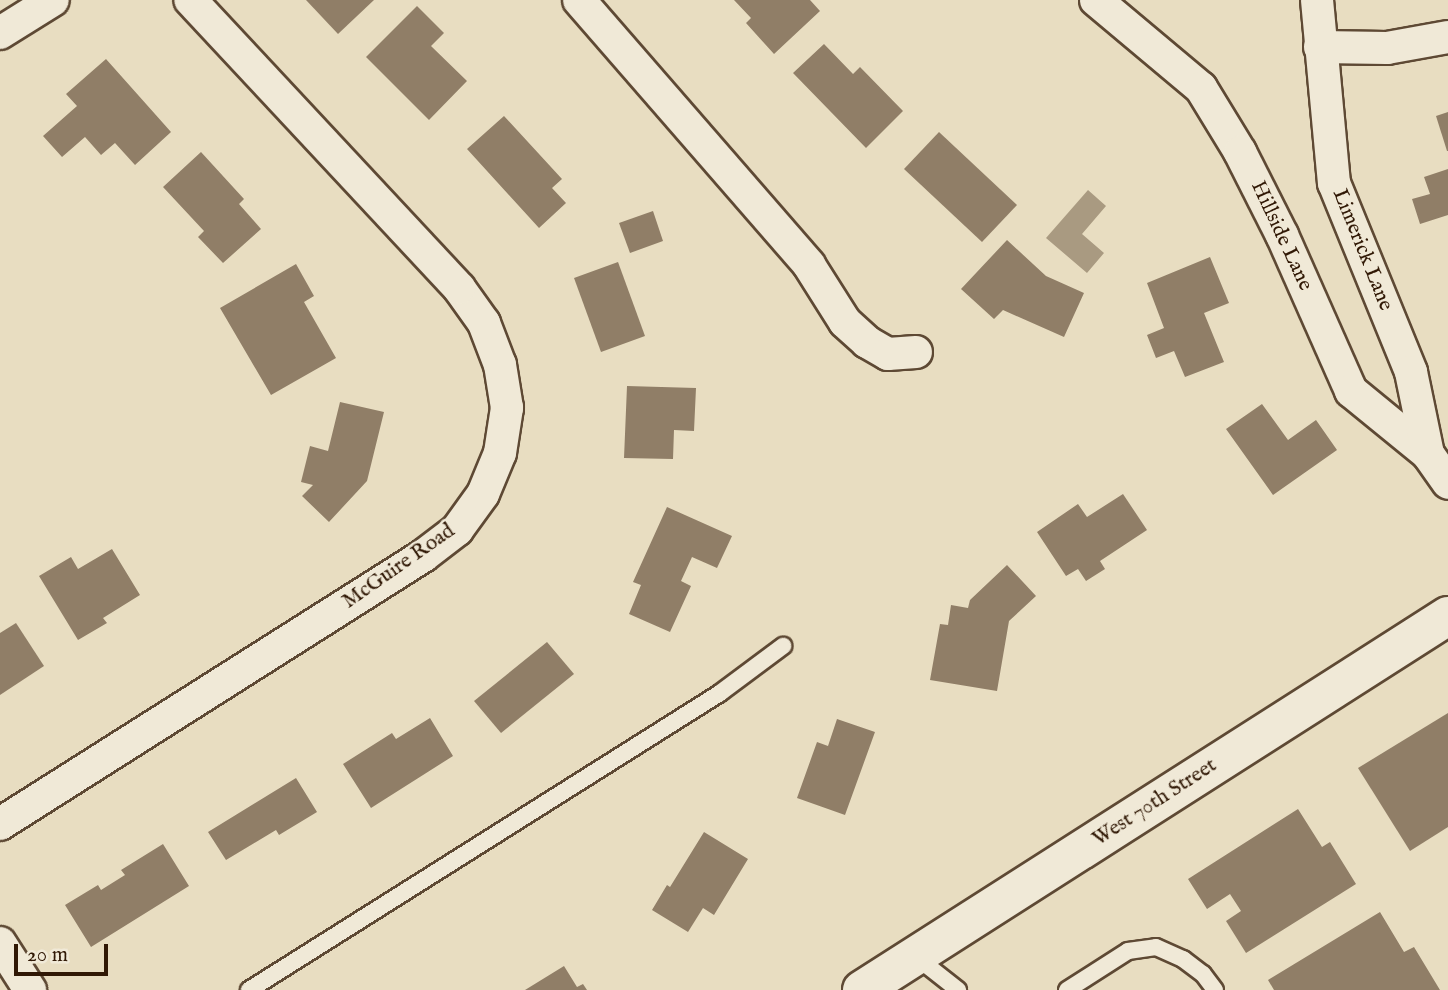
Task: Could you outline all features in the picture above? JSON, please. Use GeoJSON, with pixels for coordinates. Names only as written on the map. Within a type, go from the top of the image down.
{"type":"FeatureCollection","features":[{"type":"Feature","properties":{"kind":"street"},"geometry":{"type":"LineString","coordinates":[[0,33],[53,0]]}},
{"type":"Feature","properties":{"kind":"street","name":"McGuire Road"},"geometry":{"type":"LineString","coordinates":[[0,824],[423,556],[457,530],[482,494],[500,453],[507,408],[500,365],[484,323],[459,288],[190,0]]}},
{"type":"Feature","properties":{"kind":"street"},"geometry":{"type":"LineString","coordinates":[[579,0],[809,265],[845,322],[867,342],[888,354],[916,352]]}},
{"type":"Feature","properties":{"kind":"street","name":"Hillside Lane"},"geometry":{"type":"LineString","coordinates":[[1096,0],[1201,88],[1240,152],[1282,235],[1351,391],[1428,454],[1448,483]]}},
{"type":"Feature","properties":{"kind":"street","name":"Limerick Lane"},"geometry":{"type":"LineString","coordinates":[[1317,0],[1334,183],[1411,372],[1428,454]]}},
{"type":"Feature","properties":{"kind":"street"},"geometry":{"type":"LineString","coordinates":[[1320,47],[1387,48],[1448,37]]}},
{"type":"Feature","properties":{"kind":"street","name":"West 70th Street"},"geometry":{"type":"LineString","coordinates":[[862,990],[1448,616]]}},
{"type":"Feature","properties":{"kind":"street"},"geometry":{"type":"LineString","coordinates":[[0,943],[30,990]]}},
{"type":"Feature","properties":{"kind":"lane"},"geometry":{"type":"LineString","coordinates":[[249,990],[720,693],[783,646]]}},
{"type":"Feature","properties":{"kind":"lane"},"geometry":{"type":"LineString","coordinates":[[1067,990],[1128,951],[1156,947],[1183,959],[1203,974],[1215,990]]}},
{"type":"Feature","properties":{"kind":"lane"},"geometry":{"type":"LineString","coordinates":[[915,956],[958,990]]}},
{"type":"Feature","properties":{"kind":"shaded area"},"geometry":{"type":"Polygon","coordinates":[[[1088,190],[1106,206],[1082,234],[1104,253],[1087,273],[1046,238],[1088,190]]]}},
{"type":"Feature","properties":{"kind":"building"},"geometry":{"type":"Polygon","coordinates":[[[306,0],[374,0],[338,34],[306,0]]]}},
{"type":"Feature","properties":{"kind":"building"},"geometry":{"type":"Polygon","coordinates":[[[734,0],[810,0],[820,11],[774,54],[746,23],[751,18],[734,0]]]}},
{"type":"Feature","properties":{"kind":"building"},"geometry":{"type":"Polygon","coordinates":[[[417,6],[444,33],[431,46],[467,81],[429,120],[366,57],[417,6]]]}},
{"type":"Feature","properties":{"kind":"building"},"geometry":{"type":"Polygon","coordinates":[[[824,44],[853,74],[860,67],[903,111],[866,148],[793,73],[824,44]]]}},
{"type":"Feature","properties":{"kind":"building"},"geometry":{"type":"Polygon","coordinates":[[[106,59],[171,132],[135,165],[115,143],[101,155],[85,137],[62,157],[43,136],[77,106],[66,94],[106,59]]]}},
{"type":"Feature","properties":{"kind":"building"},"geometry":{"type":"Polygon","coordinates":[[[1448,112],[1448,151],[1447,151],[1436,116],[1448,112]]]}},
{"type":"Feature","properties":{"kind":"building"},"geometry":{"type":"Polygon","coordinates":[[[504,116],[562,179],[552,188],[566,203],[539,228],[467,149],[504,116]]]}},
{"type":"Feature","properties":{"kind":"building"},"geometry":{"type":"Polygon","coordinates":[[[939,132],[1017,205],[982,242],[904,169],[939,132]]]}},
{"type":"Feature","properties":{"kind":"building"},"geometry":{"type":"Polygon","coordinates":[[[201,152],[244,199],[239,204],[261,229],[223,263],[198,237],[204,231],[163,187],[201,152]]]}},
{"type":"Feature","properties":{"kind":"building"},"geometry":{"type":"Polygon","coordinates":[[[1448,169],[1448,215],[1420,224],[1412,199],[1430,194],[1424,177],[1448,169]]]}},
{"type":"Feature","properties":{"kind":"building"},"geometry":{"type":"Polygon","coordinates":[[[653,211],[663,241],[630,253],[619,223],[653,211]]]}},
{"type":"Feature","properties":{"kind":"building"},"geometry":{"type":"Polygon","coordinates":[[[1007,240],[1046,276],[1084,293],[1064,337],[1003,310],[994,319],[961,289],[1007,240]]]}},
{"type":"Feature","properties":{"kind":"building"},"geometry":{"type":"Polygon","coordinates":[[[1210,257],[1229,303],[1204,313],[1224,362],[1185,377],[1174,351],[1156,358],[1147,335],[1164,328],[1147,283],[1210,257]]]}},
{"type":"Feature","properties":{"kind":"building"},"geometry":{"type":"Polygon","coordinates":[[[618,262],[645,336],[601,352],[574,278],[618,262]]]}},
{"type":"Feature","properties":{"kind":"building"},"geometry":{"type":"Polygon","coordinates":[[[296,264],[314,296],[304,302],[336,358],[271,395],[220,308],[296,264]]]}},
{"type":"Feature","properties":{"kind":"building"},"geometry":{"type":"Polygon","coordinates":[[[627,386],[696,388],[694,431],[674,430],[673,459],[624,458],[627,386]]]}},
{"type":"Feature","properties":{"kind":"building"},"geometry":{"type":"Polygon","coordinates":[[[340,402],[384,412],[367,481],[329,522],[302,496],[313,485],[301,482],[310,446],[328,451],[340,402]]]}},
{"type":"Feature","properties":{"kind":"building"},"geometry":{"type":"Polygon","coordinates":[[[1262,404],[1288,440],[1316,420],[1337,450],[1273,495],[1226,429],[1262,404]]]}},
{"type":"Feature","properties":{"kind":"building"},"geometry":{"type":"Polygon","coordinates":[[[1123,494],[1147,530],[1100,561],[1105,569],[1086,581],[1078,569],[1066,576],[1037,532],[1078,504],[1087,517],[1123,494]]]}},
{"type":"Feature","properties":{"kind":"building"},"geometry":{"type":"Polygon","coordinates":[[[667,507],[732,536],[717,568],[692,557],[681,581],[691,586],[670,632],[629,614],[641,585],[633,582],[667,507]]]}},
{"type":"Feature","properties":{"kind":"building"},"geometry":{"type":"Polygon","coordinates":[[[112,549],[140,595],[103,618],[107,623],[78,640],[39,576],[71,557],[78,569],[112,549]]]}},
{"type":"Feature","properties":{"kind":"building"},"geometry":{"type":"Polygon","coordinates":[[[1007,565],[1036,596],[1009,621],[997,691],[930,680],[940,624],[948,625],[951,605],[968,608],[970,600],[1007,565]]]}},
{"type":"Feature","properties":{"kind":"building"},"geometry":{"type":"Polygon","coordinates":[[[16,623],[44,666],[0,695],[0,633],[16,623]]]}},
{"type":"Feature","properties":{"kind":"building"},"geometry":{"type":"Polygon","coordinates":[[[547,642],[574,674],[501,733],[474,701],[547,642]]]}},
{"type":"Feature","properties":{"kind":"building"},"geometry":{"type":"Polygon","coordinates":[[[1448,713],[1448,827],[1410,851],[1358,768],[1448,713]]]}},
{"type":"Feature","properties":{"kind":"building"},"geometry":{"type":"Polygon","coordinates":[[[430,718],[453,756],[371,808],[343,764],[392,733],[396,739],[430,718]]]}},
{"type":"Feature","properties":{"kind":"building"},"geometry":{"type":"Polygon","coordinates":[[[837,719],[875,732],[845,815],[797,798],[817,742],[828,746],[837,719]]]}},
{"type":"Feature","properties":{"kind":"building"},"geometry":{"type":"Polygon","coordinates":[[[296,778],[317,812],[279,835],[276,830],[226,860],[208,832],[296,778]]]}},
{"type":"Feature","properties":{"kind":"building"},"geometry":{"type":"Polygon","coordinates":[[[1298,809],[1322,847],[1330,842],[1356,884],[1246,953],[1226,921],[1241,911],[1230,894],[1207,909],[1188,879],[1298,809]]]}},
{"type":"Feature","properties":{"kind":"building"},"geometry":{"type":"Polygon","coordinates":[[[704,832],[748,859],[714,915],[703,908],[688,932],[652,910],[667,885],[670,887],[704,832]]]}},
{"type":"Feature","properties":{"kind":"building"},"geometry":{"type":"Polygon","coordinates":[[[163,844],[189,886],[91,947],[65,905],[98,885],[101,890],[125,875],[121,870],[163,844]]]}},
{"type":"Feature","properties":{"kind":"building"},"geometry":{"type":"Polygon","coordinates":[[[1380,912],[1404,952],[1414,947],[1440,990],[1274,990],[1268,980],[1380,912]]]}},
{"type":"Feature","properties":{"kind":"building"},"geometry":{"type":"Polygon","coordinates":[[[564,966],[577,987],[583,984],[587,990],[525,990],[564,966]]]}}]}
